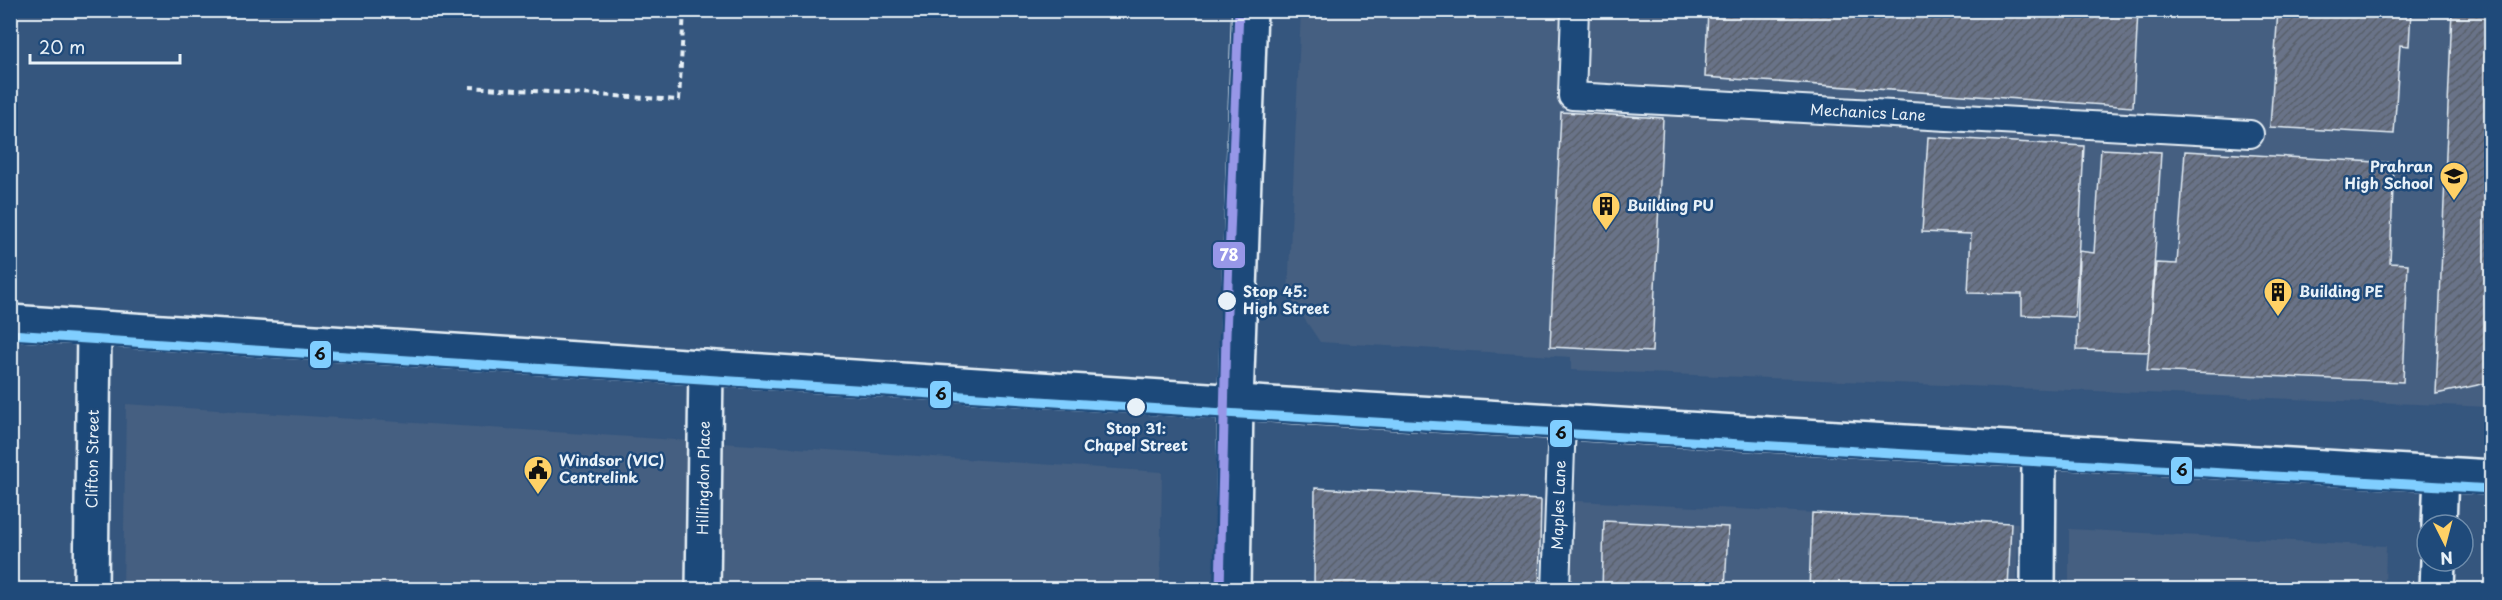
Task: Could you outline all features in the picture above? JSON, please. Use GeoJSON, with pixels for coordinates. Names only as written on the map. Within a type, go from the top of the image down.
{"type":"FeatureCollection","features":[{"type":"Feature","properties":{"kind":"main road"},"geometry":{"type":"LineString","coordinates":[[1233,590],[1236,402],[1250,10]]}},
{"type":"Feature","properties":{"kind":"main road"},"geometry":{"type":"LineString","coordinates":[[10,322],[1236,402],[2492,477]]}},
{"type":"Feature","properties":{"kind":"main road","name":"Clifton Street"},"geometry":{"type":"LineString","coordinates":[[91,590],[94,328]]}},
{"type":"Feature","properties":{"kind":"main road","name":"Hillingdon Place"},"geometry":{"type":"LineString","coordinates":[[703,590],[706,367]]}},
{"type":"Feature","properties":{"kind":"main road"},"geometry":{"type":"LineString","coordinates":[[2038,590],[2039,451]]}},
{"type":"Feature","properties":{"kind":"main road"},"geometry":{"type":"LineString","coordinates":[[2439,513],[2441,474]]}},
{"type":"Feature","properties":{"kind":"main road"},"geometry":{"type":"LineString","coordinates":[[2438,573],[2438,590]]}},
{"type":"Feature","properties":{"kind":"lane","name":"Mechanics Lane"},"geometry":{"type":"LineString","coordinates":[[1575,10],[1572,96],[2250,134]]}},
{"type":"Feature","properties":{"kind":"lane","name":"Maples Lane"},"geometry":{"type":"LineString","coordinates":[[1556,590],[1562,421]]}},
{"type":"Feature","properties":{"kind":"path"},"geometry":{"type":"LineString","coordinates":[[469,87],[679,100],[684,10]]}},
{"type":"Feature","properties":{"kind":"shaded area"},"geometry":{"type":"Polygon","coordinates":[[[1301,11],[2491,11],[2491,407],[1571,370],[1571,357],[1320,342],[1288,294],[1301,11]]]}},
{"type":"Feature","properties":{"kind":"shaded area"},"geometry":{"type":"Polygon","coordinates":[[[126,404],[1162,472],[1160,589],[123,590],[126,404]]]}},
{"type":"Feature","properties":{"kind":"shaded area"},"geometry":{"type":"Polygon","coordinates":[[[1315,488],[2018,523],[2017,589],[1314,590],[1315,488]]]}},
{"type":"Feature","properties":{"kind":"shaded area"},"geometry":{"type":"Polygon","coordinates":[[[2069,529],[2386,546],[2385,589],[2069,589],[2069,529]]]}},
{"type":"Feature","properties":{"kind":"building"},"geometry":{"type":"Polygon","coordinates":[[[1708,10],[2138,10],[2133,107],[1705,77],[1708,10]]]}},
{"type":"Feature","properties":{"kind":"building"},"geometry":{"type":"Polygon","coordinates":[[[2278,10],[2411,10],[2409,46],[2400,45],[2394,134],[2270,127],[2278,10]]]}},
{"type":"Feature","properties":{"kind":"building","name":"Prahran High School"},"geometry":{"type":"Polygon","coordinates":[[[2452,10],[2492,10],[2492,382],[2436,394],[2452,10]]]}},
{"type":"Feature","properties":{"kind":"building","name":"Building PU"},"geometry":{"type":"Polygon","coordinates":[[[1561,112],[1663,118],[1652,352],[1550,347],[1561,112]]]}},
{"type":"Feature","properties":{"kind":"building"},"geometry":{"type":"Polygon","coordinates":[[[1928,137],[2084,146],[2075,317],[2022,315],[2022,294],[1968,293],[1971,234],[1922,232],[1928,137]]]}},
{"type":"Feature","properties":{"kind":"building"},"geometry":{"type":"Polygon","coordinates":[[[2101,149],[2161,152],[2149,352],[2077,350],[2079,251],[2094,253],[2101,149]]]}},
{"type":"Feature","properties":{"kind":"building","name":"Building PE"},"geometry":{"type":"Polygon","coordinates":[[[2185,151],[2394,163],[2390,263],[2408,264],[2403,382],[2147,371],[2156,263],[2177,264],[2185,151]]]}},
{"type":"Feature","properties":{"kind":"building"},"geometry":{"type":"Polygon","coordinates":[[[1315,488],[1541,500],[1539,590],[1314,590],[1315,488]]]}},
{"type":"Feature","properties":{"kind":"building"},"geometry":{"type":"Polygon","coordinates":[[[1812,513],[2011,523],[2008,590],[1809,590],[1812,513]]]}},
{"type":"Feature","properties":{"kind":"building"},"geometry":{"type":"Polygon","coordinates":[[[1604,521],[1728,527],[1725,590],[1602,590],[1604,521]]]}},
{"type":"Feature","properties":{"kind":"transit line","name":"78"},"geometry":{"type":"LineString","coordinates":[[1220,590],[1226,335],[1239,10]]}},
{"type":"Feature","properties":{"kind":"transit line","name":"6"},"geometry":{"type":"LineString","coordinates":[[10,334],[1224,413],[2492,489]]}},
{"type":"Feature","properties":{"kind":"place","name":"Prahran High School"},"geometry":{"type":"Point","coordinates":[2454,202]}},
{"type":"Feature","properties":{"kind":"place","name":"Building PU"},"geometry":{"type":"Point","coordinates":[1606,232]}},
{"type":"Feature","properties":{"kind":"place","name":"Stop 45: High Street"},"geometry":{"type":"Point","coordinates":[1227,301]}},
{"type":"Feature","properties":{"kind":"place","name":"Building PE"},"geometry":{"type":"Point","coordinates":[2278,318]}},
{"type":"Feature","properties":{"kind":"place","name":"Stop 31: Chapel Street"},"geometry":{"type":"Point","coordinates":[1136,407]}},
{"type":"Feature","properties":{"kind":"place","name":"Windsor (VIC) Centrelink"},"geometry":{"type":"Point","coordinates":[538,496]}}]}
